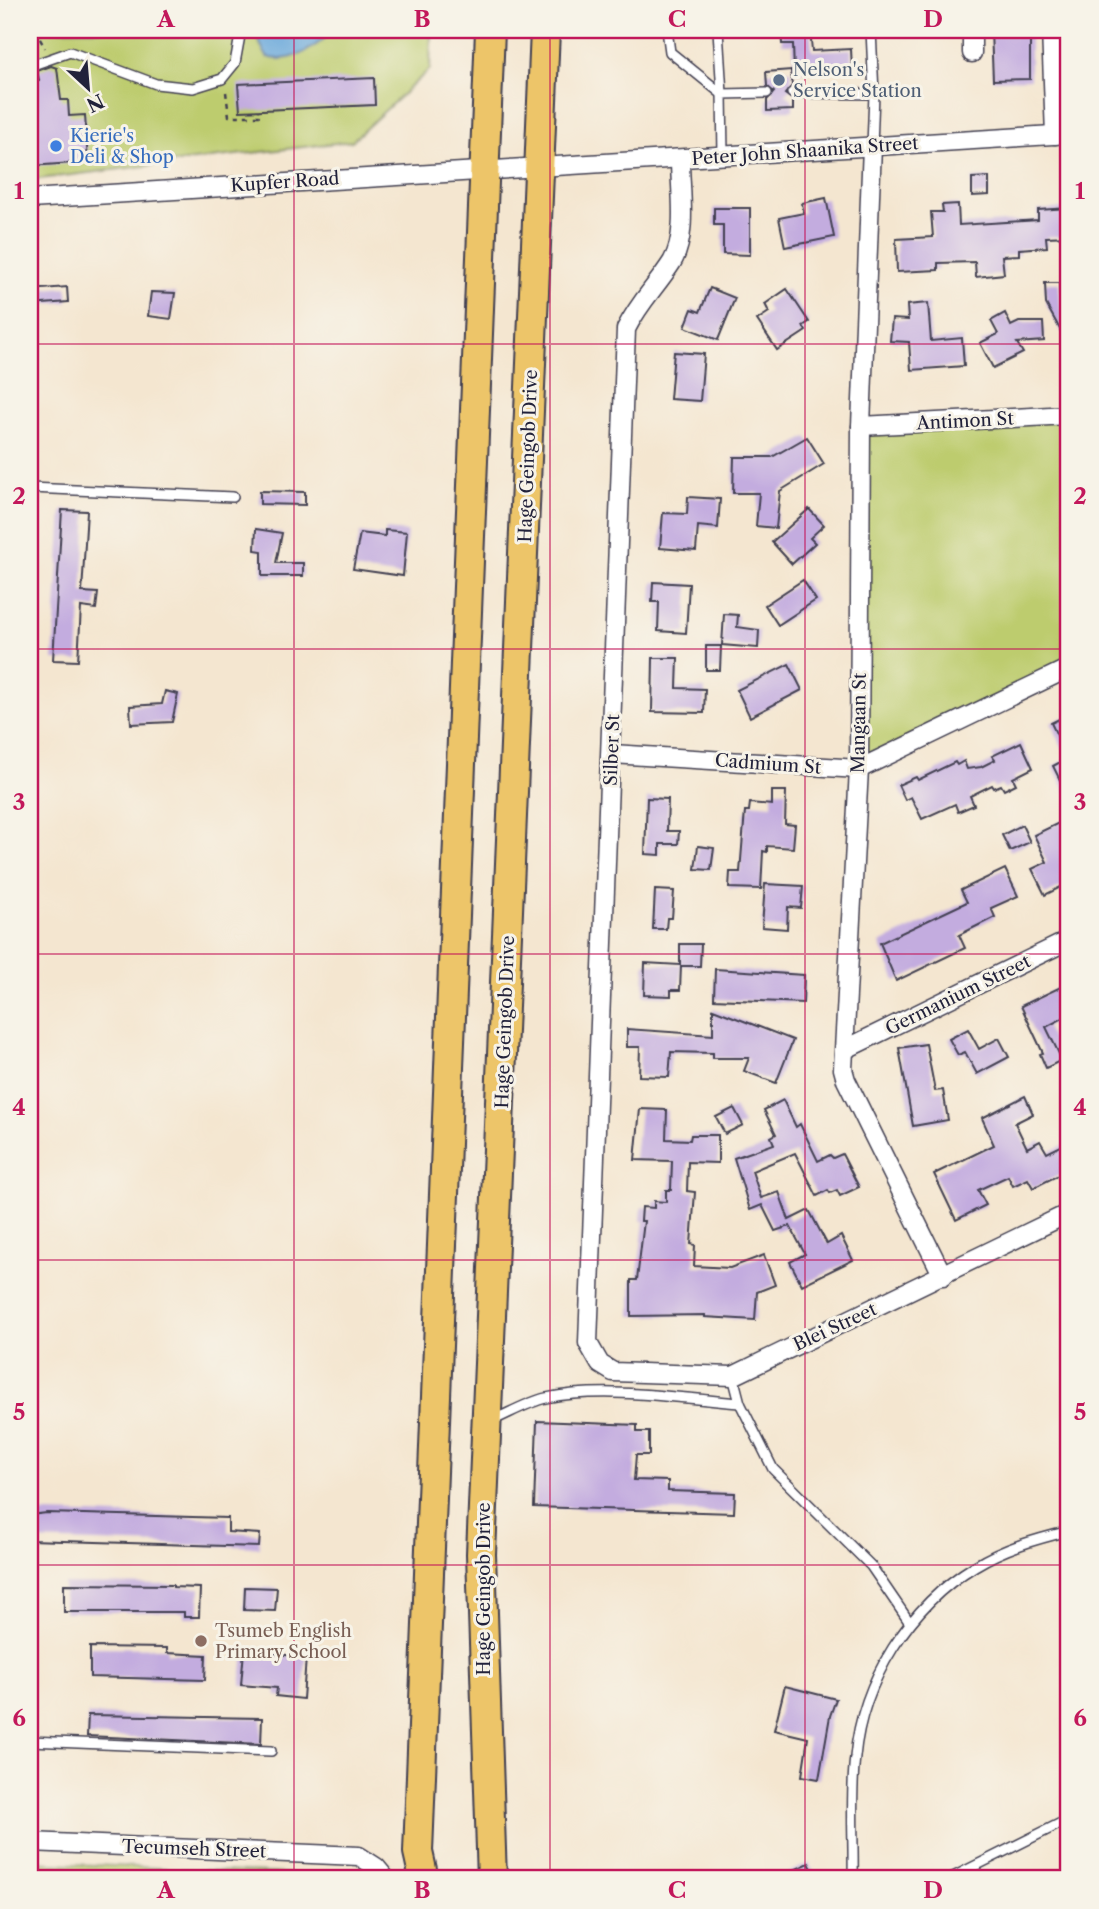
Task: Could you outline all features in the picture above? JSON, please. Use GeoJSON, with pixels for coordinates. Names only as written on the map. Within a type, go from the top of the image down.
{"type":"FeatureCollection","features":[{"type":"Feature","properties":{"kind":"highway"},"geometry":{"type":"LineString","coordinates":[[424,1879],[418,1852],[490,30]]}},
{"type":"Feature","properties":{"kind":"highway","name":"Hage Geingob Drive"},"geometry":{"type":"LineString","coordinates":[[492,1879],[481,1553],[545,30]]}},
{"type":"Feature","properties":{"kind":"street"},"geometry":{"type":"LineString","coordinates":[[972,30],[972,53]]}},
{"type":"Feature","properties":{"kind":"street"},"geometry":{"type":"LineString","coordinates":[[1051,30],[1062,134]]}},
{"type":"Feature","properties":{"kind":"street","name":"Peter John Shaanika Street"},"geometry":{"type":"LineString","coordinates":[[540,165],[680,160],[1062,134]]}},
{"type":"Feature","properties":{"kind":"street","name":"Mangaan St"},"geometry":{"type":"LineString","coordinates":[[872,146],[861,426],[859,769],[843,1069],[943,1276]]}},
{"type":"Feature","properties":{"kind":"street","name":"Silber St"},"geometry":{"type":"LineString","coordinates":[[592,1354],[586,1332],[612,754],[626,329],[639,303],[674,260],[680,235],[680,160]]}},
{"type":"Feature","properties":{"kind":"street","name":"Kupfer Road"},"geometry":{"type":"LineString","coordinates":[[30,199],[540,165]]}},
{"type":"Feature","properties":{"kind":"street","name":"Antimon St"},"geometry":{"type":"LineString","coordinates":[[861,426],[1069,415]]}},
{"type":"Feature","properties":{"kind":"street","name":"Cadmium St"},"geometry":{"type":"LineString","coordinates":[[612,754],[859,769],[1069,668]]}},
{"type":"Feature","properties":{"kind":"street","name":"Germanium Street"},"geometry":{"type":"LineString","coordinates":[[846,1049],[1069,940]]}},
{"type":"Feature","properties":{"kind":"street","name":"Blei Street"},"geometry":{"type":"LineString","coordinates":[[592,1354],[600,1364],[613,1372],[733,1376],[1069,1213]]}},
{"type":"Feature","properties":{"kind":"street","name":"Tecumseh Street"},"geometry":{"type":"LineString","coordinates":[[30,1842],[359,1856],[376,1867],[386,1879]]}},
{"type":"Feature","properties":{"kind":"lane"},"geometry":{"type":"LineString","coordinates":[[30,66],[74,52],[156,84],[193,88],[222,79],[235,64],[240,30]]}},
{"type":"Feature","properties":{"kind":"lane"},"geometry":{"type":"LineString","coordinates":[[667,30],[670,52],[722,94],[767,93]]}},
{"type":"Feature","properties":{"kind":"lane"},"geometry":{"type":"LineString","coordinates":[[718,30],[723,155]]}},
{"type":"Feature","properties":{"kind":"lane"},"geometry":{"type":"LineString","coordinates":[[871,30],[874,94],[872,146]]}},
{"type":"Feature","properties":{"kind":"lane"},"geometry":{"type":"LineString","coordinates":[[792,93],[874,94]]}},
{"type":"Feature","properties":{"kind":"lane"},"geometry":{"type":"LineString","coordinates":[[30,488],[233,497]]}},
{"type":"Feature","properties":{"kind":"lane"},"geometry":{"type":"LineString","coordinates":[[733,1376],[740,1403],[773,1469],[871,1566],[910,1623]]}},
{"type":"Feature","properties":{"kind":"lane"},"geometry":{"type":"LineString","coordinates":[[487,1423],[544,1398],[579,1395],[740,1403]]}},
{"type":"Feature","properties":{"kind":"lane"},"geometry":{"type":"LineString","coordinates":[[853,1879],[855,1757],[863,1711],[884,1662],[910,1623],[974,1566],[1002,1552],[1069,1531]]}},
{"type":"Feature","properties":{"kind":"lane"},"geometry":{"type":"LineString","coordinates":[[30,1741],[271,1751]]}},
{"type":"Feature","properties":{"kind":"lane"},"geometry":{"type":"LineString","coordinates":[[949,1879],[1069,1819]]}},
{"type":"Feature","properties":{"kind":"path"},"geometry":{"type":"LineString","coordinates":[[35,30],[49,59]]}},
{"type":"Feature","properties":{"kind":"path"},"geometry":{"type":"LineString","coordinates":[[222,79],[229,116],[260,116],[260,110]]}},
{"type":"Feature","properties":{"kind":"green space"},"geometry":{"type":"Polygon","coordinates":[[[30,30],[431,30],[430,69],[352,141],[30,180],[30,30]]]}},
{"type":"Feature","properties":{"kind":"green space"},"geometry":{"type":"Polygon","coordinates":[[[1069,415],[1069,668],[859,769],[861,426],[1069,415]]]}},
{"type":"Feature","properties":{"kind":"green space"},"geometry":{"type":"Polygon","coordinates":[[[30,1862],[353,1877],[355,1879],[30,1879],[30,1862]]]}},
{"type":"Feature","properties":{"kind":"water"},"geometry":{"type":"Polygon","coordinates":[[[257,30],[334,30],[303,53],[276,59],[267,57],[257,38],[257,30]]]}},
{"type":"Feature","properties":{"kind":"building"},"geometry":{"type":"Polygon","coordinates":[[[781,30],[810,30],[812,51],[851,49],[852,69],[794,72],[793,44],[782,44],[781,30]]]}},
{"type":"Feature","properties":{"kind":"building"},"geometry":{"type":"Polygon","coordinates":[[[991,30],[1030,30],[1030,79],[993,80],[991,30]]]}},
{"type":"Feature","properties":{"kind":"building"},"geometry":{"type":"Polygon","coordinates":[[[51,66],[57,68],[61,100],[68,100],[69,116],[85,115],[88,162],[30,166],[30,82],[39,80],[37,71],[51,66]]]}},
{"type":"Feature","properties":{"kind":"building"},"geometry":{"type":"Polygon","coordinates":[[[791,70],[792,86],[785,94],[793,100],[793,110],[767,111],[767,100],[774,92],[767,86],[766,72],[791,70]]]}},
{"type":"Feature","properties":{"kind":"building"},"geometry":{"type":"Polygon","coordinates":[[[374,78],[375,105],[240,111],[238,84],[374,78]]]}},
{"type":"Feature","properties":{"kind":"building"},"geometry":{"type":"Polygon","coordinates":[[[989,177],[989,195],[972,196],[972,178],[989,177]]]}},
{"type":"Feature","properties":{"kind":"building"},"geometry":{"type":"Polygon","coordinates":[[[826,198],[834,237],[785,247],[779,218],[804,213],[802,203],[826,198]]]}},
{"type":"Feature","properties":{"kind":"building"},"geometry":{"type":"Polygon","coordinates":[[[958,204],[959,225],[1038,220],[1038,210],[1069,208],[1069,236],[1046,237],[1047,247],[1019,249],[1019,255],[1002,256],[1004,274],[976,277],[975,262],[938,263],[938,270],[897,272],[896,239],[933,237],[931,212],[943,212],[942,205],[958,204]]]}},
{"type":"Feature","properties":{"kind":"building"},"geometry":{"type":"Polygon","coordinates":[[[714,208],[750,208],[750,255],[723,254],[723,225],[714,225],[714,208]]]}},
{"type":"Feature","properties":{"kind":"building"},"geometry":{"type":"Polygon","coordinates":[[[1045,283],[1059,283],[1062,333],[1046,304],[1045,283]]]}},
{"type":"Feature","properties":{"kind":"building"},"geometry":{"type":"Polygon","coordinates":[[[67,287],[68,302],[30,305],[30,290],[67,287]]]}},
{"type":"Feature","properties":{"kind":"building"},"geometry":{"type":"Polygon","coordinates":[[[710,288],[735,298],[718,340],[685,327],[692,309],[700,312],[710,288]]]}},
{"type":"Feature","properties":{"kind":"building"},"geometry":{"type":"Polygon","coordinates":[[[787,289],[809,322],[803,326],[806,331],[777,350],[757,320],[769,312],[765,304],[787,289]]]}},
{"type":"Feature","properties":{"kind":"building"},"geometry":{"type":"Polygon","coordinates":[[[151,292],[175,293],[171,319],[148,316],[151,292]]]}},
{"type":"Feature","properties":{"kind":"building"},"geometry":{"type":"Polygon","coordinates":[[[928,303],[931,341],[962,338],[964,366],[911,370],[909,342],[890,341],[892,319],[908,320],[907,305],[928,303]]]}},
{"type":"Feature","properties":{"kind":"building"},"geometry":{"type":"Polygon","coordinates":[[[1005,313],[1011,326],[1019,322],[1043,322],[1044,341],[1017,343],[1023,353],[993,368],[980,343],[998,334],[991,321],[1005,313]]]}},
{"type":"Feature","properties":{"kind":"building"},"geometry":{"type":"Polygon","coordinates":[[[674,352],[704,354],[700,401],[670,399],[674,352]]]}},
{"type":"Feature","properties":{"kind":"building"},"geometry":{"type":"Polygon","coordinates":[[[807,437],[824,464],[780,491],[776,528],[756,526],[759,493],[733,493],[734,457],[772,457],[807,437]]]}},
{"type":"Feature","properties":{"kind":"building"},"geometry":{"type":"Polygon","coordinates":[[[260,491],[305,492],[305,505],[260,504],[260,491]]]}},
{"type":"Feature","properties":{"kind":"building"},"geometry":{"type":"Polygon","coordinates":[[[688,497],[720,499],[718,528],[698,526],[696,551],[660,548],[663,513],[687,514],[688,497]]]}},
{"type":"Feature","properties":{"kind":"building"},"geometry":{"type":"Polygon","coordinates":[[[809,509],[824,525],[810,538],[815,543],[792,564],[772,542],[809,509]]]}},
{"type":"Feature","properties":{"kind":"building"},"geometry":{"type":"Polygon","coordinates":[[[62,510],[87,511],[82,592],[98,593],[96,609],[81,607],[78,661],[53,660],[62,510]]]}},
{"type":"Feature","properties":{"kind":"building"},"geometry":{"type":"Polygon","coordinates":[[[256,529],[282,533],[276,563],[303,563],[303,576],[262,576],[262,551],[255,550],[256,529]]]}},
{"type":"Feature","properties":{"kind":"building"},"geometry":{"type":"Polygon","coordinates":[[[385,530],[407,532],[403,576],[353,569],[360,533],[385,536],[385,530]]]}},
{"type":"Feature","properties":{"kind":"building"},"geometry":{"type":"Polygon","coordinates":[[[803,580],[816,600],[778,625],[765,605],[803,580]]]}},
{"type":"Feature","properties":{"kind":"building"},"geometry":{"type":"Polygon","coordinates":[[[653,582],[689,584],[686,633],[658,631],[659,602],[652,602],[653,582]]]}},
{"type":"Feature","properties":{"kind":"building"},"geometry":{"type":"Polygon","coordinates":[[[724,614],[738,615],[737,627],[759,630],[758,648],[722,645],[724,614]]]}},
{"type":"Feature","properties":{"kind":"building"},"geometry":{"type":"Polygon","coordinates":[[[706,646],[721,646],[720,670],[706,670],[706,646]]]}},
{"type":"Feature","properties":{"kind":"building"},"geometry":{"type":"Polygon","coordinates":[[[653,658],[678,658],[677,688],[705,689],[704,713],[652,712],[653,658]]]}},
{"type":"Feature","properties":{"kind":"building"},"geometry":{"type":"Polygon","coordinates":[[[789,664],[802,690],[750,717],[737,690],[789,664]]]}},
{"type":"Feature","properties":{"kind":"building"},"geometry":{"type":"Polygon","coordinates":[[[165,691],[178,694],[172,722],[131,724],[130,706],[162,704],[165,691]]]}},
{"type":"Feature","properties":{"kind":"building"},"geometry":{"type":"Polygon","coordinates":[[[1063,717],[1065,721],[1069,719],[1069,798],[1053,766],[1068,758],[1051,723],[1063,717]]]}},
{"type":"Feature","properties":{"kind":"building"},"geometry":{"type":"Polygon","coordinates":[[[1021,742],[1033,768],[1013,778],[1016,784],[1004,790],[1001,785],[994,788],[992,785],[970,796],[974,805],[958,812],[955,804],[922,819],[911,797],[905,800],[898,785],[916,777],[918,780],[955,762],[957,765],[964,761],[967,769],[981,767],[995,760],[992,756],[1021,742]]]}},
{"type":"Feature","properties":{"kind":"building"},"geometry":{"type":"Polygon","coordinates":[[[772,791],[786,791],[785,824],[795,825],[793,848],[767,846],[767,852],[763,851],[761,889],[729,888],[730,872],[740,872],[745,811],[749,811],[750,803],[772,805],[772,791]]]}},
{"type":"Feature","properties":{"kind":"building"},"geometry":{"type":"Polygon","coordinates":[[[647,798],[668,799],[667,831],[679,831],[678,844],[660,844],[660,855],[645,854],[647,798]]]}},
{"type":"Feature","properties":{"kind":"building"},"geometry":{"type":"Polygon","coordinates":[[[1069,818],[1069,883],[1045,895],[1032,869],[1047,862],[1034,835],[1069,818]]]}},
{"type":"Feature","properties":{"kind":"building"},"geometry":{"type":"Polygon","coordinates":[[[1022,825],[1030,842],[1010,851],[1002,835],[1022,825]]]}},
{"type":"Feature","properties":{"kind":"building"},"geometry":{"type":"Polygon","coordinates":[[[698,846],[714,848],[711,870],[695,869],[698,846]]]}},
{"type":"Feature","properties":{"kind":"building"},"geometry":{"type":"Polygon","coordinates":[[[1005,869],[1018,896],[991,908],[995,917],[959,935],[965,948],[896,981],[880,943],[967,902],[961,890],[1005,869]]]}},
{"type":"Feature","properties":{"kind":"building"},"geometry":{"type":"Polygon","coordinates":[[[765,884],[803,886],[801,908],[788,907],[787,929],[762,927],[765,884]]]}},
{"type":"Feature","properties":{"kind":"building"},"geometry":{"type":"Polygon","coordinates":[[[655,890],[674,891],[672,918],[667,918],[666,929],[653,929],[655,890]]]}},
{"type":"Feature","properties":{"kind":"building"},"geometry":{"type":"Polygon","coordinates":[[[680,944],[701,944],[700,966],[681,966],[680,990],[671,990],[671,996],[644,995],[645,963],[680,965],[680,944]]]}},
{"type":"Feature","properties":{"kind":"building"},"geometry":{"type":"Polygon","coordinates":[[[715,969],[804,975],[803,1003],[714,999],[715,969]]]}},
{"type":"Feature","properties":{"kind":"building"},"geometry":{"type":"Polygon","coordinates":[[[1069,983],[1069,1015],[1046,1027],[1062,1060],[1046,1068],[1040,1054],[1043,1053],[1021,1006],[1069,983]]]}},
{"type":"Feature","properties":{"kind":"building"},"geometry":{"type":"Polygon","coordinates":[[[713,1009],[793,1040],[776,1083],[744,1071],[749,1058],[713,1058],[713,1053],[671,1052],[669,1077],[639,1076],[640,1047],[627,1047],[627,1029],[713,1035],[713,1009]]]}},
{"type":"Feature","properties":{"kind":"building"},"geometry":{"type":"Polygon","coordinates":[[[968,1029],[979,1049],[999,1038],[1009,1057],[977,1074],[965,1052],[958,1055],[949,1039],[968,1029]]]}},
{"type":"Feature","properties":{"kind":"building"},"geometry":{"type":"Polygon","coordinates":[[[926,1044],[935,1091],[943,1090],[948,1120],[913,1126],[899,1048],[926,1044]]]}},
{"type":"Feature","properties":{"kind":"building"},"geometry":{"type":"Polygon","coordinates":[[[1025,1096],[1033,1114],[1015,1123],[1027,1148],[1040,1141],[1047,1153],[1069,1142],[1069,1170],[1033,1188],[1028,1179],[1013,1186],[1008,1176],[978,1190],[986,1205],[956,1220],[934,1174],[994,1145],[982,1118],[1025,1096]]]}},
{"type":"Feature","properties":{"kind":"building"},"geometry":{"type":"Polygon","coordinates":[[[783,1100],[796,1127],[800,1124],[818,1161],[830,1155],[833,1158],[842,1154],[859,1187],[840,1196],[837,1190],[830,1193],[828,1190],[817,1196],[795,1153],[752,1171],[761,1198],[779,1192],[789,1220],[809,1210],[827,1244],[841,1236],[853,1260],[802,1285],[790,1262],[805,1254],[790,1226],[775,1231],[762,1205],[750,1210],[734,1158],[774,1144],[771,1137],[776,1134],[764,1110],[783,1100]]]}},
{"type":"Feature","properties":{"kind":"building"},"geometry":{"type":"Polygon","coordinates":[[[734,1108],[743,1125],[725,1134],[716,1117],[734,1108]]]}},
{"type":"Feature","properties":{"kind":"building"},"geometry":{"type":"Polygon","coordinates":[[[640,1109],[667,1110],[666,1139],[690,1140],[691,1135],[718,1135],[718,1163],[688,1162],[687,1191],[695,1192],[691,1244],[695,1245],[694,1266],[730,1268],[764,1255],[775,1285],[757,1292],[755,1320],[705,1315],[631,1316],[631,1280],[637,1280],[644,1221],[641,1221],[642,1207],[654,1208],[654,1201],[666,1202],[666,1190],[671,1190],[672,1161],[635,1160],[640,1109]]]}},
{"type":"Feature","properties":{"kind":"building"},"geometry":{"type":"Polygon","coordinates":[[[537,1421],[637,1425],[637,1432],[649,1432],[649,1455],[636,1455],[634,1480],[668,1481],[668,1491],[735,1493],[734,1513],[534,1507],[537,1421]]]}},
{"type":"Feature","properties":{"kind":"building"},"geometry":{"type":"Polygon","coordinates":[[[47,1513],[228,1518],[228,1532],[260,1534],[259,1547],[30,1540],[30,1515],[47,1513]]]}},
{"type":"Feature","properties":{"kind":"building"},"geometry":{"type":"Polygon","coordinates":[[[64,1584],[173,1585],[200,1588],[199,1617],[184,1617],[184,1612],[64,1612],[64,1584]]]}},
{"type":"Feature","properties":{"kind":"building"},"geometry":{"type":"Polygon","coordinates":[[[245,1587],[277,1588],[275,1611],[244,1610],[245,1587]]]}},
{"type":"Feature","properties":{"kind":"building"},"geometry":{"type":"Polygon","coordinates":[[[90,1647],[167,1648],[167,1653],[206,1655],[205,1680],[90,1677],[90,1647]]]}},
{"type":"Feature","properties":{"kind":"building"},"geometry":{"type":"Polygon","coordinates":[[[244,1651],[306,1657],[303,1699],[276,1696],[277,1688],[241,1685],[244,1651]]]}},
{"type":"Feature","properties":{"kind":"building"},"geometry":{"type":"Polygon","coordinates":[[[785,1686],[836,1699],[830,1716],[819,1779],[802,1776],[808,1738],[774,1730],[785,1686]]]}},
{"type":"Feature","properties":{"kind":"building"},"geometry":{"type":"Polygon","coordinates":[[[88,1715],[262,1718],[261,1744],[87,1736],[88,1715]]]}},
{"type":"Feature","properties":{"kind":"building"},"geometry":{"type":"Polygon","coordinates":[[[809,1863],[817,1879],[775,1879],[809,1863]]]}},
{"type":"Feature","properties":{"kind":"place","name":"Nelson's Service Station"},"geometry":{"type":"Point","coordinates":[779,80]}},
{"type":"Feature","properties":{"kind":"place","name":"Kierie's Deli & Shop"},"geometry":{"type":"Point","coordinates":[56,146]}},
{"type":"Feature","properties":{"kind":"place","name":"Tsumeb English Primary School"},"geometry":{"type":"Point","coordinates":[201,1641]}}]}
